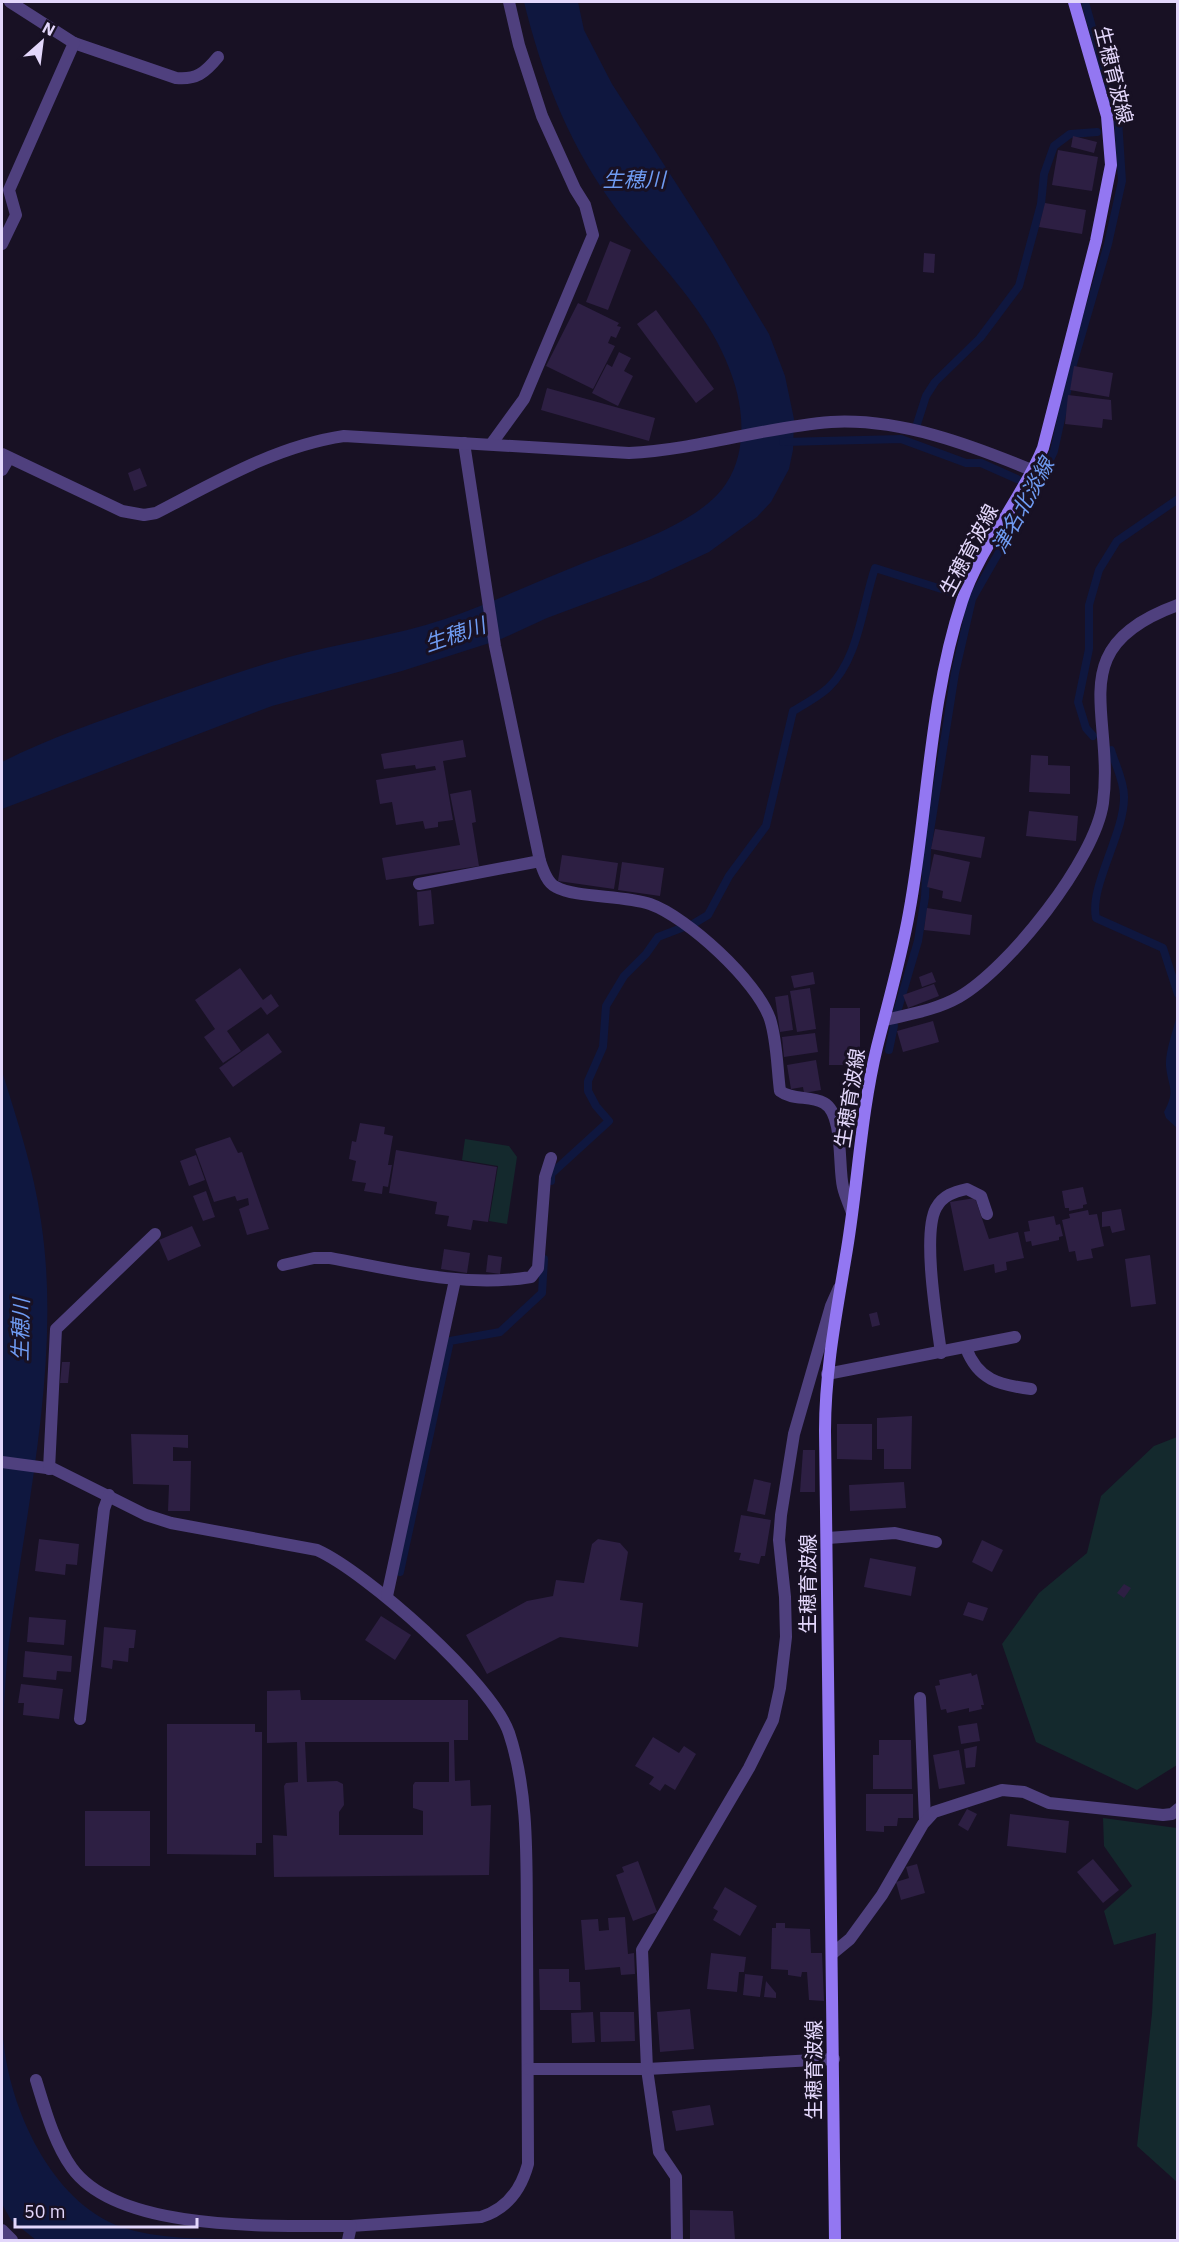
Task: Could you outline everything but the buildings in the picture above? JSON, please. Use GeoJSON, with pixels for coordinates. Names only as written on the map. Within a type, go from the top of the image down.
{"type":"FeatureCollection","features":[{"type":"Feature","properties":{"kind":"main road","name":"生穂育波線"},"geometry":{"type":"LineString","coordinates":[[836,2241],[825,1414],[827,1374],[877,1047],[909,915],[930,764],[954,628],[963,597],[978,566],[1034,471],[1046,437],[1071,344],[1111,165],[1107,116],[1074,2]]}},
{"type":"Feature","properties":{"kind":"street"},"geometry":{"type":"LineString","coordinates":[[10,2],[74,43],[176,78],[188,79],[205,73],[218,57]]}},
{"type":"Feature","properties":{"kind":"street"},"geometry":{"type":"LineString","coordinates":[[492,443],[524,399],[593,235],[585,205],[575,189],[542,116],[519,45],[509,2]]}},
{"type":"Feature","properties":{"kind":"street"},"geometry":{"type":"LineString","coordinates":[[2,244],[16,215],[9,190],[74,43]]}},
{"type":"Feature","properties":{"kind":"street"},"geometry":{"type":"LineString","coordinates":[[2,470],[5,456],[122,511],[144,516],[156,513],[273,454],[314,441],[356,436],[628,453],[669,449],[795,426],[832,422],[887,426],[951,440],[1034,471]]}},
{"type":"Feature","properties":{"kind":"street"},"geometry":{"type":"LineString","coordinates":[[464,443],[495,646],[540,861],[549,883],[556,887],[626,898],[665,912],[696,932],[736,971],[765,1007],[770,1020],[780,1091],[786,1096],[821,1101],[830,1108],[841,1156],[842,1186],[852,1213]]}},
{"type":"Feature","properties":{"kind":"street"},"geometry":{"type":"LineString","coordinates":[[885,1020],[943,1005],[976,984],[1023,939],[1067,880],[1096,830],[1103,803],[1099,688],[1104,664],[1116,640],[1156,613],[1178,605]]}},
{"type":"Feature","properties":{"kind":"street"},"geometry":{"type":"LineString","coordinates":[[419,884],[540,861]]}},
{"type":"Feature","properties":{"kind":"street"},"geometry":{"type":"LineString","coordinates":[[283,1265],[314,1258],[330,1258],[455,1280],[504,1282],[531,1277],[538,1268],[544,1177],[551,1158]]}},
{"type":"Feature","properties":{"kind":"street"},"geometry":{"type":"LineString","coordinates":[[941,1353],[931,1273],[934,1213],[947,1195],[967,1189],[981,1196],[987,1214]]}},
{"type":"Feature","properties":{"kind":"street"},"geometry":{"type":"LineString","coordinates":[[49,1469],[56,1329],[156,1233]]}},
{"type":"Feature","properties":{"kind":"street"},"geometry":{"type":"LineString","coordinates":[[387,1596],[455,1280]]}},
{"type":"Feature","properties":{"kind":"street"},"geometry":{"type":"LineString","coordinates":[[677,2241],[676,2177],[659,2152],[646,2069],[642,1950],[749,1768],[773,1720],[786,1637],[785,1597],[779,1540],[783,1499],[797,1423],[831,1306],[840,1285]]}},
{"type":"Feature","properties":{"kind":"street"},"geometry":{"type":"LineString","coordinates":[[827,1374],[1015,1337]]}},
{"type":"Feature","properties":{"kind":"street"},"geometry":{"type":"LineString","coordinates":[[966,1348],[972,1364],[987,1377],[999,1383],[1031,1389]]}},
{"type":"Feature","properties":{"kind":"street"},"geometry":{"type":"LineString","coordinates":[[2,1462],[49,1469],[109,1495],[146,1515],[171,1523],[317,1550],[387,1596],[480,1689],[508,1731],[522,1786],[526,1890],[528,2164],[513,2197],[500,2209],[481,2217],[351,2226],[194,2219],[148,2214],[130,2208],[96,2190],[73,2170],[47,2114],[36,2080]]}},
{"type":"Feature","properties":{"kind":"street"},"geometry":{"type":"LineString","coordinates":[[80,1719],[104,1509],[109,1495]]}},
{"type":"Feature","properties":{"kind":"street"},"geometry":{"type":"LineString","coordinates":[[828,1538],[895,1533],[936,1542]]}},
{"type":"Feature","properties":{"kind":"street"},"geometry":{"type":"LineString","coordinates":[[920,1698],[925,1820]]}},
{"type":"Feature","properties":{"kind":"street"},"geometry":{"type":"LineString","coordinates":[[833,1953],[850,1939],[875,1904],[925,1820],[934,1812],[1002,1790],[1024,1792],[1049,1803],[1083,1807],[1163,1815],[1172,1814],[1178,1809]]}},
{"type":"Feature","properties":{"kind":"street"},"geometry":{"type":"LineString","coordinates":[[528,2069],[646,2069],[834,2059]]}},
{"type":"Feature","properties":{"kind":"street"},"geometry":{"type":"LineString","coordinates":[[348,2241],[351,2226]]}},
{"type":"Feature","properties":{"kind":"street"},"geometry":{"type":"LineString","coordinates":[[2,2230],[12,2241]]}},
{"type":"Feature","properties":{"kind":"green space"},"geometry":{"type":"Polygon","coordinates":[[[465,1139],[509,1146],[517,1157],[507,1224],[489,1221],[498,1166],[462,1160],[465,1139]]]}},
{"type":"Feature","properties":{"kind":"green space"},"geometry":{"type":"Polygon","coordinates":[[[1177,1437],[1177,1765],[1137,1790],[1036,1742],[1002,1644],[1039,1593],[1087,1553],[1101,1496],[1154,1446],[1177,1437]]]}},
{"type":"Feature","properties":{"kind":"green space"},"geometry":{"type":"Polygon","coordinates":[[[1103,1818],[1177,1828],[1177,2182],[1137,2146],[1152,2014],[1156,1933],[1114,1945],[1104,1911],[1132,1886],[1104,1846],[1103,1818]]]}},
{"type":"Feature","properties":{"kind":"water"},"geometry":{"type":"Polygon","coordinates":[[[524,2],[578,2],[584,30],[612,84],[712,239],[769,334],[785,376],[794,419],[793,450],[789,469],[771,502],[757,517],[709,552],[649,580],[547,618],[499,640],[402,671],[272,706],[2,809],[2,762],[20,753],[94,723],[254,667],[308,652],[406,630],[462,613],[671,527],[704,507],[727,483],[739,454],[741,438],[740,407],[732,376],[708,326],[693,304],[623,218],[592,174],[567,127],[547,78],[524,2]]]}},
{"type":"Feature","properties":{"kind":"water"},"geometry":{"type":"Polygon","coordinates":[[[1177,1014],[1177,1128],[1166,1118],[1164,1112],[1170,1098],[1166,1066],[1167,1054],[1177,1014]]]}},
{"type":"Feature","properties":{"kind":"water","name":"生穂川"},"geometry":{"type":"Polygon","coordinates":[[[2,1071],[25,1145],[38,1202],[46,1273],[47,1325],[45,1378],[39,1432],[9,1642],[2,1746],[2,1071]]]}},
{"type":"Feature","properties":{"kind":"water"},"geometry":{"type":"Polygon","coordinates":[[[2,2020],[9,2073],[28,2129],[42,2156],[59,2181],[79,2202],[102,2218],[142,2233],[187,2238],[246,2240],[36,2240],[11,2220],[2,2204],[2,2020]]]}},
{"type":"Feature","properties":{"kind":"waterway","name":"津名北淡線"},"geometry":{"type":"LineString","coordinates":[[897,1012],[918,941],[925,897],[927,850],[955,673],[972,599],[1041,479],[1054,451],[1073,364],[1108,244],[1122,181],[1118,120],[1085,2]]}},
{"type":"Feature","properties":{"kind":"waterway"},"geometry":{"type":"LineString","coordinates":[[917,424],[926,396],[935,382],[980,338],[1019,286],[1041,204],[1044,174],[1054,146],[1070,134],[1097,132]]}},
{"type":"Feature","properties":{"kind":"waterway"},"geometry":{"type":"LineString","coordinates":[[783,442],[901,439],[966,463],[981,463],[1017,479]]}},
{"type":"Feature","properties":{"kind":"waterway"},"geometry":{"type":"LineString","coordinates":[[1093,736],[1086,728],[1078,702],[1089,649],[1089,605],[1099,570],[1117,541],[1178,499]]}},
{"type":"Feature","properties":{"kind":"waterway"},"geometry":{"type":"LineString","coordinates":[[693,924],[708,915],[729,876],[766,826],[793,711],[828,688],[847,662],[875,568],[954,593]]}},
{"type":"Feature","properties":{"kind":"waterway"},"geometry":{"type":"LineString","coordinates":[[1111,750],[1123,784],[1123,811],[1102,875],[1095,905],[1096,918],[1163,948],[1178,994]]}},
{"type":"Feature","properties":{"kind":"waterway"},"geometry":{"type":"LineString","coordinates":[[551,1181],[551,1174],[609,1121],[596,1106],[588,1091],[588,1081],[603,1047],[606,1006],[624,976],[646,954],[658,937],[684,927]]}},
{"type":"Feature","properties":{"kind":"waterway","name":"津名北淡線"},"geometry":{"type":"LineString","coordinates":[[889,1050],[894,1026]]}},
{"type":"Feature","properties":{"kind":"waterway"},"geometry":{"type":"LineString","coordinates":[[400,1572],[450,1341],[500,1332],[542,1293],[544,1259]]}}]}
